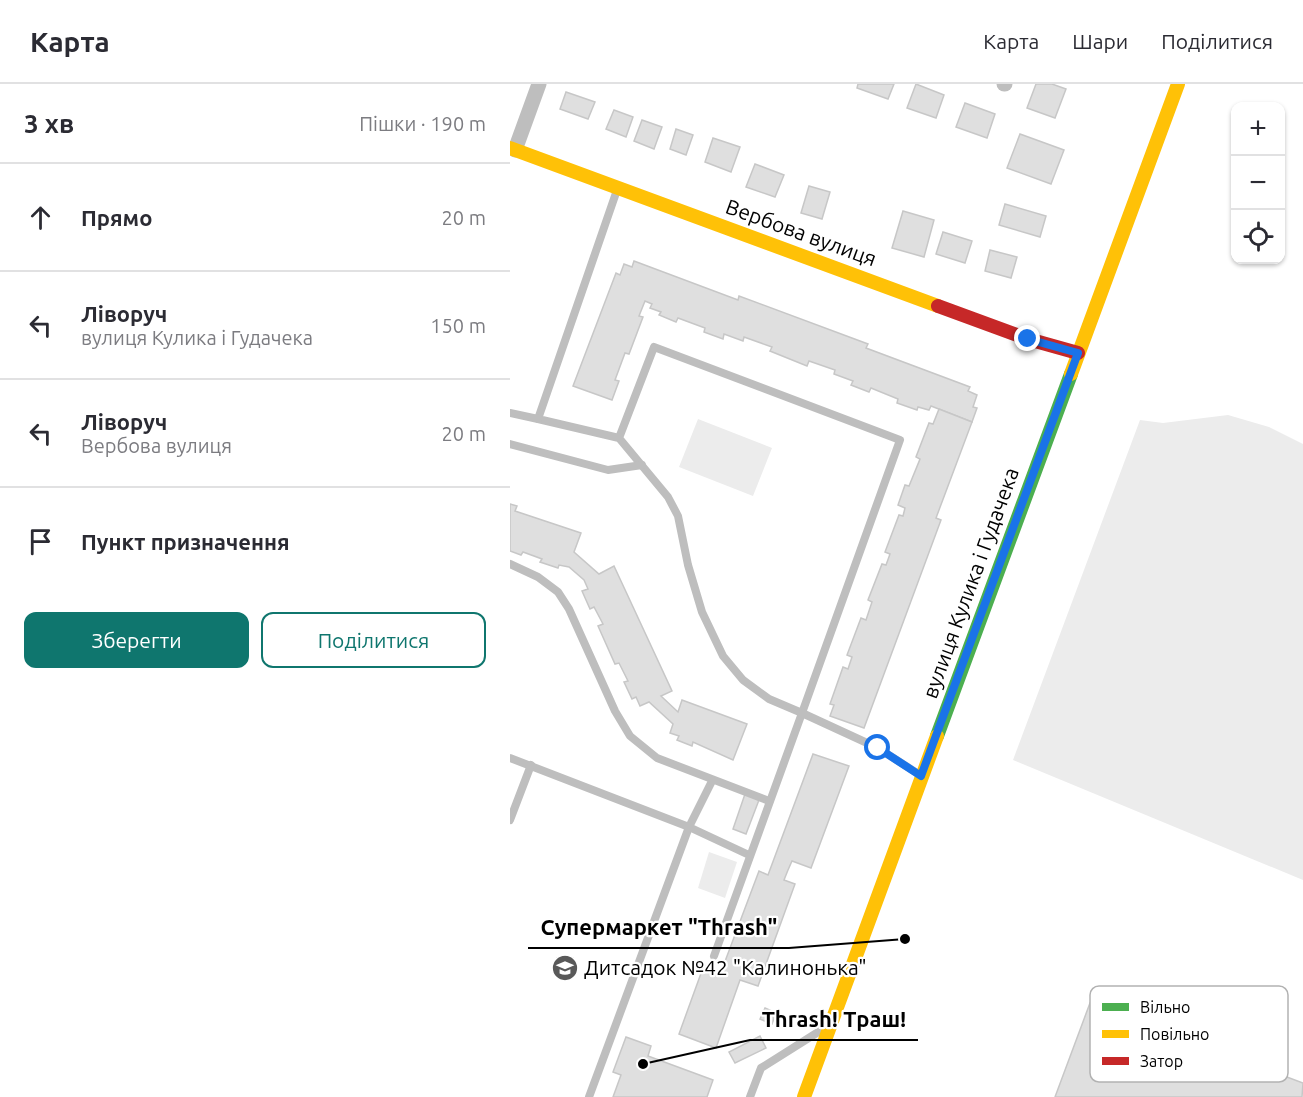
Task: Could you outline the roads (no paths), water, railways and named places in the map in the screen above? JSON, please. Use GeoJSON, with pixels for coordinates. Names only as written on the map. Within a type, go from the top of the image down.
{"type":"FeatureCollection","features":[{"type":"Feature","properties":{"kind":"main road","name":"вулиця Кулика і Гудачека"},"geometry":{"type":"LineString","coordinates":[[804,1097],[1178,84]]}},
{"type":"Feature","properties":{"kind":"main road","name":"Вербова вулиця"},"geometry":{"type":"LineString","coordinates":[[512,149],[1028,339],[1078,353]]}},
{"type":"Feature","properties":{"kind":"street"},"geometry":{"type":"LineString","coordinates":[[512,149],[539,84]]}},
{"type":"Feature","properties":{"kind":"lane"},"geometry":{"type":"LineString","coordinates":[[538,419],[618,189]]}},
{"type":"Feature","properties":{"kind":"lane"},"geometry":{"type":"LineString","coordinates":[[619,438],[654,347],[900,440],[714,956]]}},
{"type":"Feature","properties":{"kind":"lane"},"geometry":{"type":"LineString","coordinates":[[510,412],[619,438],[668,497],[678,516],[688,565],[702,612],[723,656],[743,680],[769,699],[878,748],[921,776]]}},
{"type":"Feature","properties":{"kind":"lane"},"geometry":{"type":"LineString","coordinates":[[510,444],[608,470],[642,465]]}},
{"type":"Feature","properties":{"kind":"lane"},"geometry":{"type":"LineString","coordinates":[[510,564],[538,577],[558,592],[569,609],[615,711],[630,736],[657,758],[711,781],[768,801]]}},
{"type":"Feature","properties":{"kind":"lane"},"geometry":{"type":"LineString","coordinates":[[510,758],[689,828],[749,855]]}},
{"type":"Feature","properties":{"kind":"lane"},"geometry":{"type":"LineString","coordinates":[[510,820],[531,765]]}},
{"type":"Feature","properties":{"kind":"lane"},"geometry":{"type":"LineString","coordinates":[[589,1097],[689,828],[711,781]]}},
{"type":"Feature","properties":{"kind":"lane"},"geometry":{"type":"LineString","coordinates":[[750,1097],[761,1068],[832,1023]]}},
{"type":"Feature","properties":{"kind":"place","name":"Супермаркет \"Thrash\""},"geometry":{"type":"Point","coordinates":[905,939]}},
{"type":"Feature","properties":{"kind":"place","name":"Дитсадок №42 \"Калинонька\""},"geometry":{"type":"Point","coordinates":[565,968]}},
{"type":"Feature","properties":{"kind":"place","name":"Thrash! Траш!"},"geometry":{"type":"Point","coordinates":[643,1064]}}]}
